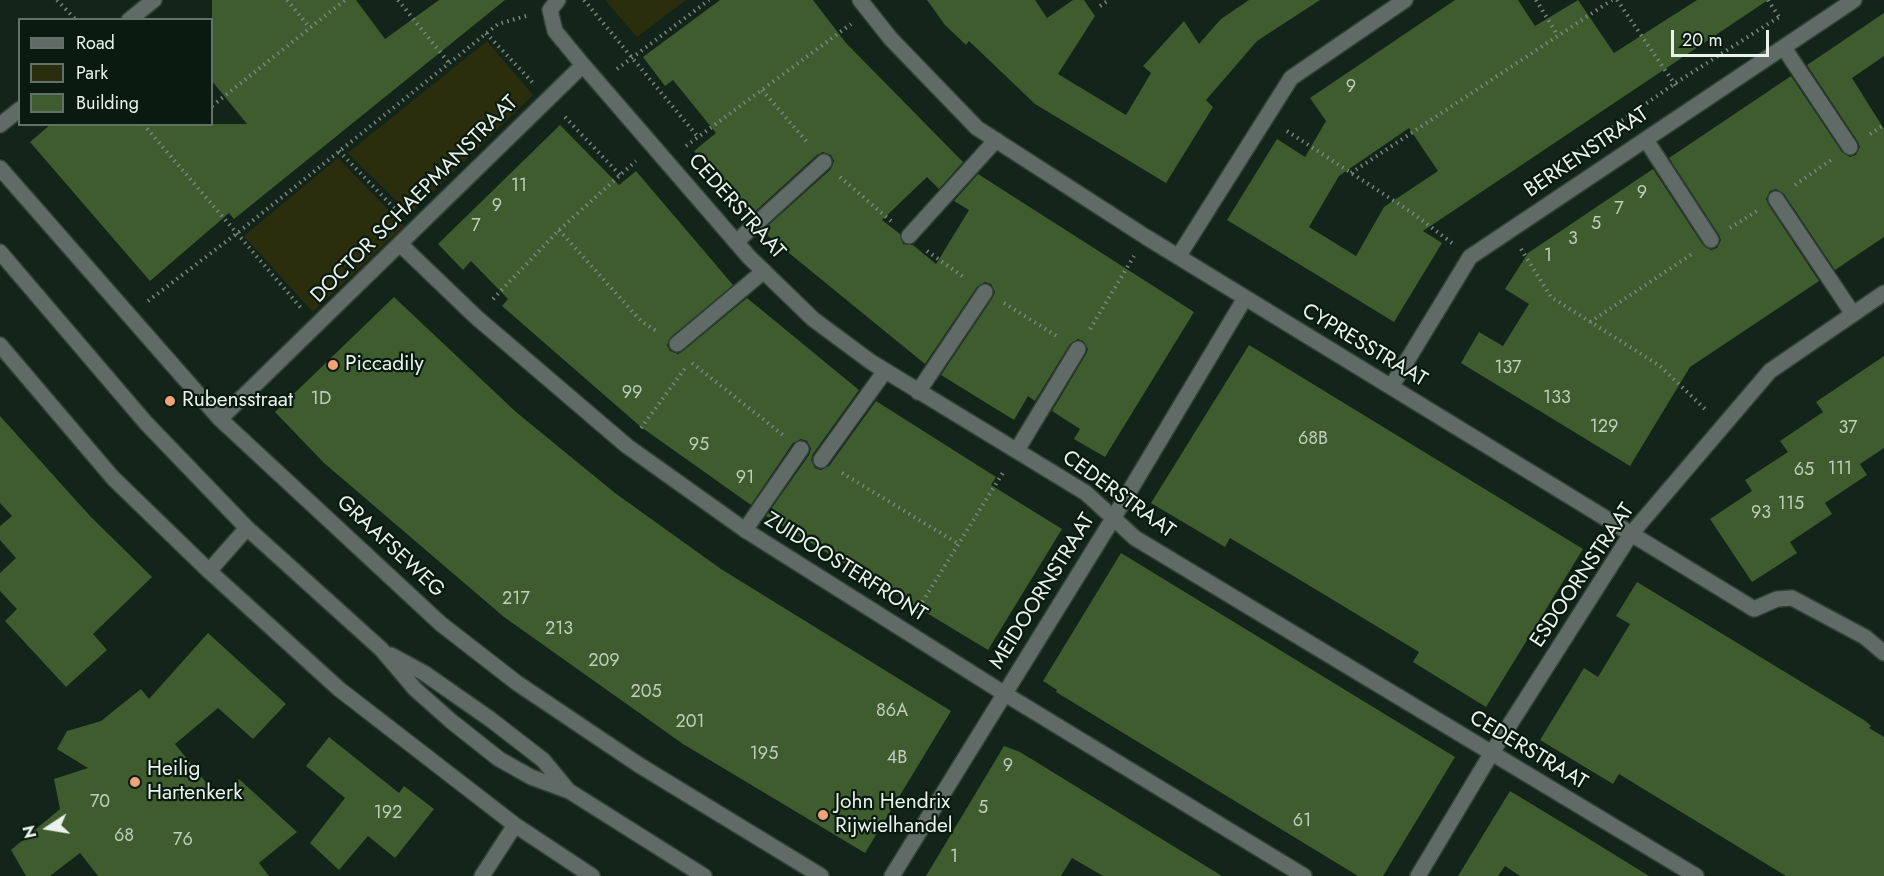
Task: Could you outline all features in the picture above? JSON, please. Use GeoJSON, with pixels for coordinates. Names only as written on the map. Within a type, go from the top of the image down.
{"type":"FeatureCollection","features":[{"type":"Feature","properties":{"kind":"street"},"geometry":{"type":"LineString","coordinates":[[132,18],[154,0]]}},
{"type":"Feature","properties":{"kind":"street"},"geometry":{"type":"LineString","coordinates":[[1178,257],[1290,78],[1405,0]]}},
{"type":"Feature","properties":{"kind":"street","name":"BERKENSTRAAT"},"geometry":{"type":"LineString","coordinates":[[1391,387],[1470,257],[1854,0]]}},
{"type":"Feature","properties":{"kind":"street"},"geometry":{"type":"LineString","coordinates":[[554,5],[555,31],[583,65]]}},
{"type":"Feature","properties":{"kind":"street","name":"CYPRESSTRAAT"},"geometry":{"type":"LineString","coordinates":[[864,5],[891,39],[976,128],[1146,237],[1754,609],[1777,599],[1792,598],[1865,637],[1884,653]]}},
{"type":"Feature","properties":{"kind":"street"},"geometry":{"type":"LineString","coordinates":[[1784,48],[1850,147]]}},
{"type":"Feature","properties":{"kind":"street","name":"CEDERSTRAAT"},"geometry":{"type":"LineString","coordinates":[[583,65],[736,242],[813,319],[885,371],[1086,493],[1135,538],[1695,876]]}},
{"type":"Feature","properties":{"kind":"street","name":"DOCTOR SCHAEPMANSTRAAT"},"geometry":{"type":"LineString","coordinates":[[220,419],[318,326],[583,65]]}},
{"type":"Feature","properties":{"kind":"street"},"geometry":{"type":"LineString","coordinates":[[0,125],[18,111]]}},
{"type":"Feature","properties":{"kind":"street"},"geometry":{"type":"LineString","coordinates":[[909,236],[996,140]]}},
{"type":"Feature","properties":{"kind":"street"},"geometry":{"type":"LineString","coordinates":[[1646,140],[1711,240]]}},
{"type":"Feature","properties":{"kind":"street"},"geometry":{"type":"LineString","coordinates":[[736,242],[824,162]]}},
{"type":"Feature","properties":{"kind":"street","name":"GRAAFSEWEG"},"geometry":{"type":"LineString","coordinates":[[0,168],[220,419],[441,624],[517,683],[639,765],[821,876]]}},
{"type":"Feature","properties":{"kind":"street"},"geometry":{"type":"LineString","coordinates":[[1776,199],[1853,314]]}},
{"type":"Feature","properties":{"kind":"street","name":"ZUIDOOSTERFRONT"},"geometry":{"type":"LineString","coordinates":[[401,244],[476,317],[627,446],[745,530],[1005,694],[1305,876]]}},
{"type":"Feature","properties":{"kind":"street"},"geometry":{"type":"LineString","coordinates":[[0,252],[146,423],[247,528],[381,649],[415,689],[499,759],[531,777],[569,791],[704,876]]}},
{"type":"Feature","properties":{"kind":"street"},"geometry":{"type":"LineString","coordinates":[[677,344],[764,271]]}},
{"type":"Feature","properties":{"kind":"street"},"geometry":{"type":"LineString","coordinates":[[918,392],[985,292]]}},
{"type":"Feature","properties":{"kind":"street","name":"ESDOORNSTRAAT"},"geometry":{"type":"LineString","coordinates":[[1418,876],[1491,754],[1631,534],[1770,371],[1884,293]]}},
{"type":"Feature","properties":{"kind":"street","name":"MEIDOORNSTRAAT"},"geometry":{"type":"LineString","coordinates":[[892,876],[1114,517],[1245,298]]}},
{"type":"Feature","properties":{"kind":"street"},"geometry":{"type":"LineString","coordinates":[[0,345],[114,478],[209,571],[339,689],[514,825],[592,876]]}},
{"type":"Feature","properties":{"kind":"street"},"geometry":{"type":"LineString","coordinates":[[1017,450],[1078,349]]}},
{"type":"Feature","properties":{"kind":"street"},"geometry":{"type":"LineString","coordinates":[[821,460],[885,371]]}},
{"type":"Feature","properties":{"kind":"street"},"geometry":{"type":"LineString","coordinates":[[745,530],[801,449]]}},
{"type":"Feature","properties":{"kind":"street"},"geometry":{"type":"LineString","coordinates":[[209,571],[247,528]]}},
{"type":"Feature","properties":{"kind":"street"},"geometry":{"type":"LineString","coordinates":[[381,649],[424,673],[490,718],[543,760],[569,791]]}},
{"type":"Feature","properties":{"kind":"street"},"geometry":{"type":"LineString","coordinates":[[482,876],[514,825]]}},
{"type":"Feature","properties":{"kind":"path"},"geometry":{"type":"LineString","coordinates":[[57,0],[73,18]]}},
{"type":"Feature","properties":{"kind":"path"},"geometry":{"type":"LineString","coordinates":[[287,0],[310,28]]}},
{"type":"Feature","properties":{"kind":"path"},"geometry":{"type":"LineString","coordinates":[[213,105],[345,0]]}},
{"type":"Feature","properties":{"kind":"path"},"geometry":{"type":"LineString","coordinates":[[398,0],[449,63]]}},
{"type":"Feature","properties":{"kind":"path"},"geometry":{"type":"LineString","coordinates":[[584,0],[698,137]]}},
{"type":"Feature","properties":{"kind":"path"},"geometry":{"type":"LineString","coordinates":[[600,82],[709,0]]}},
{"type":"Feature","properties":{"kind":"path"},"geometry":{"type":"LineString","coordinates":[[1100,6],[1109,0]]}},
{"type":"Feature","properties":{"kind":"path"},"geometry":{"type":"LineString","coordinates":[[1536,0],[1558,36]]}},
{"type":"Feature","properties":{"kind":"path"},"geometry":{"type":"LineString","coordinates":[[1351,173],[1612,0]]}},
{"type":"Feature","properties":{"kind":"path"},"geometry":{"type":"LineString","coordinates":[[1617,0],[1691,109]]}},
{"type":"Feature","properties":{"kind":"path"},"geometry":{"type":"LineString","coordinates":[[129,316],[236,234],[498,24],[554,5]]}},
{"type":"Feature","properties":{"kind":"path"},"geometry":{"type":"LineString","coordinates":[[667,161],[864,5]]}},
{"type":"Feature","properties":{"kind":"path"},"geometry":{"type":"LineString","coordinates":[[1266,117],[1411,212],[1470,257]]}},
{"type":"Feature","properties":{"kind":"path"},"geometry":{"type":"LineString","coordinates":[[1590,322],[1884,125]]}},
{"type":"Feature","properties":{"kind":"path"},"geometry":{"type":"LineString","coordinates":[[145,126],[318,326]]}},
{"type":"Feature","properties":{"kind":"path"},"geometry":{"type":"LineString","coordinates":[[476,317],[558,230],[654,146]]}},
{"type":"Feature","properties":{"kind":"path"},"geometry":{"type":"LineString","coordinates":[[339,151],[416,229]]}},
{"type":"Feature","properties":{"kind":"path"},"geometry":{"type":"LineString","coordinates":[[558,230],[641,321],[677,344]]}},
{"type":"Feature","properties":{"kind":"path"},"geometry":{"type":"LineString","coordinates":[[1509,231],[1551,297],[1660,366],[1723,427]]}},
{"type":"Feature","properties":{"kind":"path"},"geometry":{"type":"LineString","coordinates":[[1078,349],[1146,237]]}},
{"type":"Feature","properties":{"kind":"path"},"geometry":{"type":"LineString","coordinates":[[627,446],[690,362],[801,449]]}},
{"type":"Feature","properties":{"kind":"path"},"geometry":{"type":"LineString","coordinates":[[905,631],[957,543],[1017,450]]}},
{"type":"Feature","properties":{"kind":"path"},"geometry":{"type":"LineString","coordinates":[[821,460],[957,543]]}},
{"type":"Feature","properties":{"kind":"green space"},"geometry":{"type":"Polygon","coordinates":[[[605,0],[686,0],[637,37],[605,0]]]}},
{"type":"Feature","properties":{"kind":"green space"},"geometry":{"type":"Polygon","coordinates":[[[487,41],[533,95],[410,214],[348,153],[487,41]]]}},
{"type":"Feature","properties":{"kind":"green space"},"geometry":{"type":"Polygon","coordinates":[[[338,158],[404,226],[313,312],[244,236],[338,158]]]}},
{"type":"Feature","properties":{"kind":"building"},"geometry":{"type":"Polygon","coordinates":[[[212,0],[356,0],[385,39],[439,0],[505,0],[234,219],[229,213],[150,281],[30,142],[49,126],[247,124],[213,82],[212,0]]]}},
{"type":"Feature","properties":{"kind":"building"},"geometry":{"type":"Polygon","coordinates":[[[720,0],[813,0],[846,43],[963,162],[939,189],[927,177],[882,220],[900,234],[903,244],[913,245],[936,264],[969,210],[954,201],[978,174],[1194,312],[1105,457],[1074,439],[1080,429],[1052,411],[1086,354],[1088,349],[1083,341],[1078,339],[1070,344],[1035,401],[1028,396],[1014,420],[941,375],[993,297],[995,292],[991,284],[985,282],[977,287],[925,364],[762,231],[831,169],[834,161],[831,155],[823,152],[817,155],[750,216],[694,151],[716,133],[673,80],[665,86],[643,57],[720,0]]]}},
{"type":"Feature","properties":{"kind":"building"},"geometry":{"type":"Polygon","coordinates":[[[927,0],[1035,0],[1047,18],[1073,0],[1084,0],[1095,16],[1058,74],[1126,115],[1151,73],[1143,66],[1184,21],[1199,44],[1221,19],[1249,0],[1320,0],[1257,41],[1206,100],[1213,107],[1166,183],[1035,104],[969,41],[966,45],[945,25],[927,0]]]}},
{"type":"Feature","properties":{"kind":"building"},"geometry":{"type":"Polygon","coordinates":[[[1455,0],[1518,0],[1535,26],[1578,0],[1614,53],[1697,0],[1768,0],[1423,231],[1442,243],[1394,322],[1227,220],[1277,139],[1305,157],[1326,121],[1310,98],[1455,0]],[[1409,128],[1339,176],[1309,227],[1356,256],[1384,207],[1438,171],[1409,128]]]}},
{"type":"Feature","properties":{"kind":"building"},"geometry":{"type":"Polygon","coordinates":[[[1884,13],[1884,56],[1852,78],[1884,129],[1884,237],[1835,270],[1784,194],[1776,189],[1770,191],[1766,199],[1768,204],[1819,281],[1690,367],[1630,466],[1461,363],[1479,332],[1503,346],[1529,304],[1505,289],[1528,253],[1653,169],[1703,245],[1711,250],[1717,248],[1721,240],[1719,235],[1669,158],[1791,76],[1842,152],[1850,157],[1856,155],[1860,147],[1858,142],[1807,65],[1884,13]]]}},
{"type":"Feature","properties":{"kind":"building"},"geometry":{"type":"Polygon","coordinates":[[[560,125],[619,185],[636,171],[733,285],[671,337],[667,345],[670,351],[678,354],[683,351],[747,298],[859,390],[813,454],[811,460],[815,468],[821,470],[829,466],[876,401],[996,477],[991,485],[1062,529],[988,650],[766,516],[809,455],[811,449],[807,441],[801,439],[793,443],[751,505],[641,427],[502,306],[508,299],[471,261],[463,270],[438,244],[560,125]]]}},
{"type":"Feature","properties":{"kind":"building"},"geometry":{"type":"Polygon","coordinates":[[[394,297],[516,412],[615,493],[721,569],[951,711],[865,853],[683,744],[504,617],[324,463],[275,412],[394,297]]]}},
{"type":"Feature","properties":{"kind":"building"},"geometry":{"type":"Polygon","coordinates":[[[1249,345],[1583,549],[1486,707],[1413,662],[1419,652],[1230,538],[1225,547],[1151,503],[1249,345]]]}},
{"type":"Feature","properties":{"kind":"building"},"geometry":{"type":"Polygon","coordinates":[[[1884,356],[1884,448],[1860,464],[1867,475],[1825,503],[1832,514],[1790,542],[1797,553],[1752,582],[1710,519],[1752,491],[1745,480],[1788,452],[1780,441],[1823,412],[1816,402],[1884,356]]]}},
{"type":"Feature","properties":{"kind":"building"},"geometry":{"type":"Polygon","coordinates":[[[0,416],[90,516],[152,577],[93,634],[107,650],[66,687],[5,621],[17,609],[0,591],[0,573],[16,558],[0,540],[0,526],[12,516],[0,503],[0,416]]]}},
{"type":"Feature","properties":{"kind":"building"},"geometry":{"type":"Polygon","coordinates":[[[1121,553],[1455,757],[1383,876],[1358,876],[1056,692],[1057,690],[1043,681],[1121,553]]]}},
{"type":"Feature","properties":{"kind":"building"},"geometry":{"type":"Polygon","coordinates":[[[1637,582],[1864,720],[1871,726],[1869,728],[1884,737],[1884,876],[1786,876],[1619,774],[1613,784],[1540,740],[1584,668],[1598,677],[1630,624],[1616,616],[1637,582]]]}},
{"type":"Feature","properties":{"kind":"building","name":"Heilig Hartenkerk"},"geometry":{"type":"Polygon","coordinates":[[[208,633],[286,704],[253,739],[218,708],[175,744],[221,801],[239,779],[297,832],[259,863],[269,876],[98,876],[80,853],[50,876],[26,876],[11,850],[60,809],[54,779],[88,768],[57,749],[67,731],[101,721],[141,689],[149,699],[208,633]]]}},
{"type":"Feature","properties":{"kind":"building"},"geometry":{"type":"Polygon","coordinates":[[[329,737],[399,793],[404,786],[434,809],[395,858],[368,836],[339,870],[310,843],[345,798],[306,766],[329,737]]]}},
{"type":"Feature","properties":{"kind":"building"},"geometry":{"type":"Polygon","coordinates":[[[1004,746],[1020,752],[1222,876],[1103,876],[1072,858],[1061,876],[926,876],[1004,746]]]}},
{"type":"Feature","properties":{"kind":"building"},"geometry":{"type":"Polygon","coordinates":[[[1510,791],[1649,876],[1520,876],[1505,866],[1498,876],[1458,876],[1510,791]]]}},
{"type":"Feature","properties":{"kind":"place","name":"Piccadily"},"geometry":{"type":"Point","coordinates":[333,365]}},
{"type":"Feature","properties":{"kind":"place","name":"Rubensstraat"},"geometry":{"type":"Point","coordinates":[170,401]}},
{"type":"Feature","properties":{"kind":"place","name":"Heilig Hartenkerk"},"geometry":{"type":"Point","coordinates":[135,782]}},
{"type":"Feature","properties":{"kind":"place","name":"John Hendrix Rijwielhandel"},"geometry":{"type":"Point","coordinates":[823,815]}}]}
